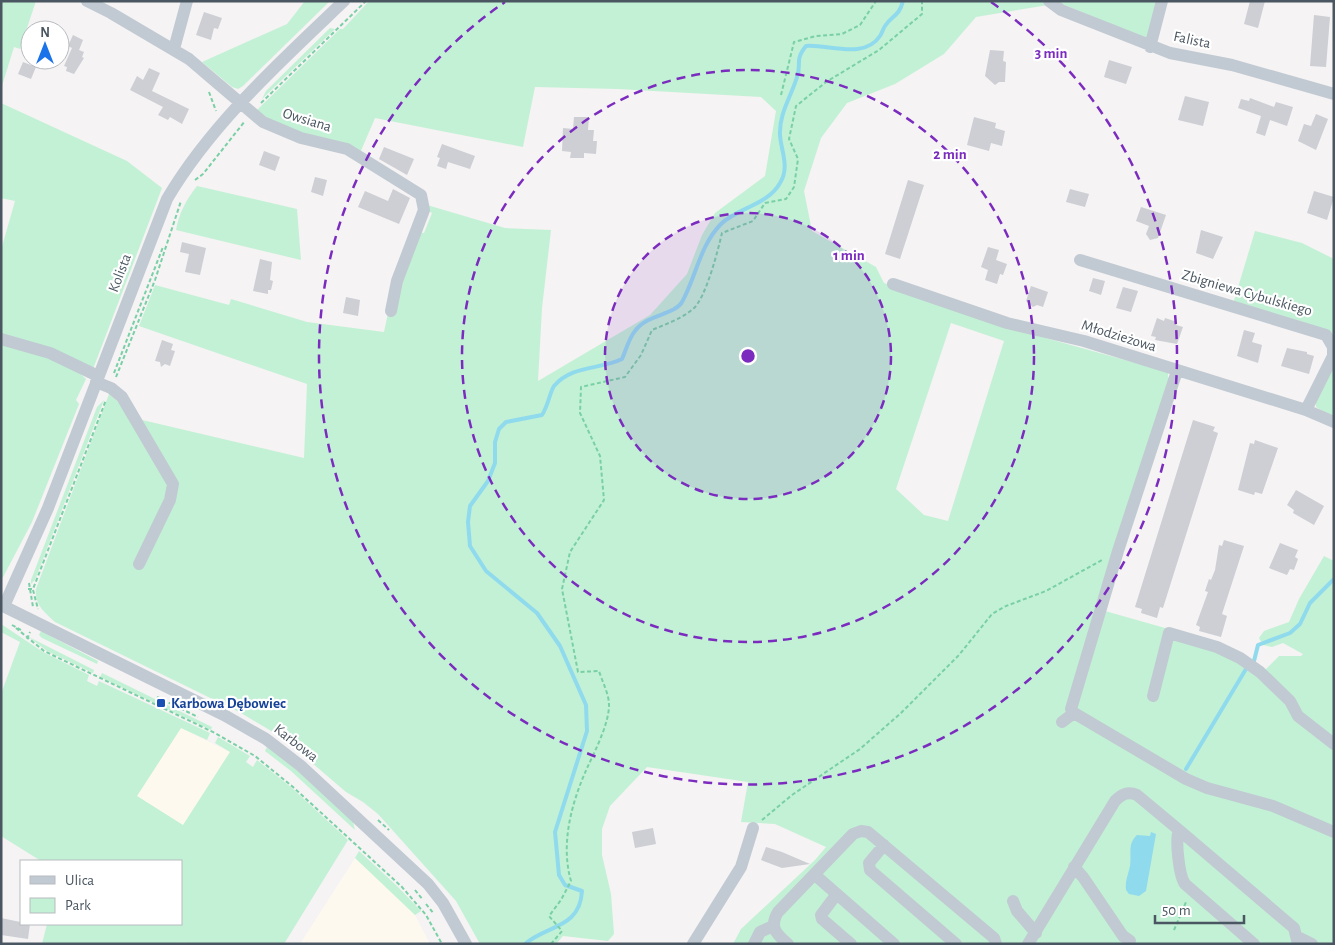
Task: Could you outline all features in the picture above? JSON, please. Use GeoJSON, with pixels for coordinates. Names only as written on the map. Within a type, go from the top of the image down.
{"type":"FeatureCollection","features":[{"type":"Feature","properties":{"kind":"street","name":"Owsiana"},"geometry":{"type":"LineString","coordinates":[[87,1],[174,48],[247,109],[277,129],[347,149],[421,195],[424,210],[397,282],[390,312]]}},
{"type":"Feature","properties":{"kind":"street"},"geometry":{"type":"LineString","coordinates":[[174,48],[188,1]]}},
{"type":"Feature","properties":{"kind":"street","name":"Kolista"},"geometry":{"type":"LineString","coordinates":[[3,606],[15,584],[48,508],[167,199],[188,168],[247,109],[344,1]]}},
{"type":"Feature","properties":{"kind":"street","name":"Falista"},"geometry":{"type":"LineString","coordinates":[[1049,1],[1061,10],[1150,46],[1232,65],[1334,94]]}},
{"type":"Feature","properties":{"kind":"street"},"geometry":{"type":"LineString","coordinates":[[1150,46],[1162,1]]}},
{"type":"Feature","properties":{"kind":"street","name":"Zbigniewa Cybulskiego"},"geometry":{"type":"LineString","coordinates":[[1080,260],[1326,335],[1333,348],[1333,356],[1306,410]]}},
{"type":"Feature","properties":{"kind":"street","name":"Młodzieżowa"},"geometry":{"type":"LineString","coordinates":[[894,284],[1015,325],[1084,342],[1306,410],[1334,422]]}},
{"type":"Feature","properties":{"kind":"street"},"geometry":{"type":"LineString","coordinates":[[1,339],[50,353],[97,379],[126,403],[172,484],[170,500],[139,564]]}},
{"type":"Feature","properties":{"kind":"street"},"geometry":{"type":"LineString","coordinates":[[1176,371],[1071,704],[1074,713],[1186,779],[1207,788],[1274,806],[1334,832]]}},
{"type":"Feature","properties":{"kind":"street","name":"Karbowa"},"geometry":{"type":"LineString","coordinates":[[3,606],[32,628],[224,715],[266,739],[285,753],[428,884],[443,903],[466,944]]}},
{"type":"Feature","properties":{"kind":"street"},"geometry":{"type":"LineString","coordinates":[[1153,696],[1169,633],[1217,647],[1240,658],[1260,672],[1290,701],[1298,716],[1334,744]]}},
{"type":"Feature","properties":{"kind":"street"},"geometry":{"type":"LineString","coordinates":[[1062,722],[1074,713]]}},
{"type":"Feature","properties":{"kind":"street"},"geometry":{"type":"LineString","coordinates":[[1032,940],[1115,801],[1125,793],[1137,795],[1294,928],[1298,940],[1312,944]]}},
{"type":"Feature","properties":{"kind":"street"},"geometry":{"type":"LineString","coordinates":[[693,944],[741,867],[753,828]]}},
{"type":"Feature","properties":{"kind":"street"},"geometry":{"type":"LineString","coordinates":[[1179,830],[1177,838],[1182,880],[1254,944]]}},
{"type":"Feature","properties":{"kind":"street"},"geometry":{"type":"LineString","coordinates":[[788,944],[778,935],[773,926],[778,912],[853,834],[860,831],[868,832],[884,845],[994,938],[996,944]]}},
{"type":"Feature","properties":{"kind":"street"},"geometry":{"type":"LineString","coordinates":[[884,845],[869,864],[870,870],[956,944]]}},
{"type":"Feature","properties":{"kind":"street"},"geometry":{"type":"LineString","coordinates":[[1074,867],[1083,877],[1123,936],[1130,941]]}},
{"type":"Feature","properties":{"kind":"street"},"geometry":{"type":"LineString","coordinates":[[815,875],[894,944]]}},
{"type":"Feature","properties":{"kind":"street"},"geometry":{"type":"LineString","coordinates":[[836,895],[821,915],[822,919],[851,944]]}},
{"type":"Feature","properties":{"kind":"street"},"geometry":{"type":"LineString","coordinates":[[1013,901],[1032,940]]}},
{"type":"Feature","properties":{"kind":"street"},"geometry":{"type":"LineString","coordinates":[[754,944],[760,932],[773,926]]}},
{"type":"Feature","properties":{"kind":"path"},"geometry":{"type":"LineString","coordinates":[[233,121],[366,1]]}},
{"type":"Feature","properties":{"kind":"path"},"geometry":{"type":"LineString","coordinates":[[782,95],[794,42],[816,36],[842,34],[860,25],[876,1]]}},
{"type":"Feature","properties":{"kind":"path"},"geometry":{"type":"LineString","coordinates":[[551,944],[562,931],[549,916],[562,900],[571,881],[566,864],[568,826],[584,775],[600,740],[609,704],[599,671],[578,672],[562,589],[570,552],[604,500],[600,456],[580,414],[581,387],[625,377],[641,355],[652,330],[678,320],[695,307],[716,260],[722,233],[753,221],[765,203],[786,199],[794,187],[798,159],[789,139],[796,106],[826,82],[879,50],[922,14],[922,1]]}},
{"type":"Feature","properties":{"kind":"path"},"geometry":{"type":"LineString","coordinates":[[208,76],[205,83],[216,109],[241,127]]}},
{"type":"Feature","properties":{"kind":"path"},"geometry":{"type":"LineString","coordinates":[[192,182],[203,174],[241,127],[247,109],[260,99]]}},
{"type":"Feature","properties":{"kind":"path"},"geometry":{"type":"LineString","coordinates":[[101,399],[109,388],[155,280],[181,197],[172,215]]}},
{"type":"Feature","properties":{"kind":"path"},"geometry":{"type":"LineString","coordinates":[[15,584],[33,589],[160,255],[170,221]]}},
{"type":"Feature","properties":{"kind":"path"},"geometry":{"type":"LineString","coordinates":[[753,828],[792,795],[860,749],[901,713],[959,655],[992,614],[1006,606],[1046,591],[1118,551]]}},
{"type":"Feature","properties":{"kind":"path"},"geometry":{"type":"LineString","coordinates":[[27,639],[38,614],[33,607],[29,589],[30,578]]}},
{"type":"Feature","properties":{"kind":"path"},"geometry":{"type":"LineString","coordinates":[[32,628],[14,626],[27,639],[44,651],[215,733],[255,756],[300,793],[402,887],[426,915],[442,944]]}},
{"type":"Feature","properties":{"kind":"path"},"geometry":{"type":"LineString","coordinates":[[32,628],[33,636]]}},
{"type":"Feature","properties":{"kind":"path"},"geometry":{"type":"LineString","coordinates":[[155,696],[202,719]]}},
{"type":"Feature","properties":{"kind":"path"},"geometry":{"type":"LineString","coordinates":[[414,889],[436,917]]}},
{"type":"Feature","properties":{"kind":"shaded area"},"geometry":{"type":"Polygon","coordinates":[[[181,728],[230,752],[184,826],[137,796],[181,728]]]}},
{"type":"Feature","properties":{"kind":"shaded area"},"geometry":{"type":"Polygon","coordinates":[[[355,858],[413,911],[430,944],[300,944],[355,858]]]}},
{"type":"Feature","properties":{"kind":"green space"},"geometry":{"type":"Polygon","coordinates":[[[1,1],[36,1],[30,20],[20,20],[20,49],[14,47],[1,89],[1,1]]]}},
{"type":"Feature","properties":{"kind":"green space"},"geometry":{"type":"Polygon","coordinates":[[[305,1],[330,1],[238,89],[232,87],[202,62],[287,24],[305,1]]]}},
{"type":"Feature","properties":{"kind":"green space"},"geometry":{"type":"Polygon","coordinates":[[[369,1],[1041,1],[1048,5],[976,17],[944,54],[895,84],[847,103],[821,138],[804,191],[812,231],[876,267],[884,283],[1006,327],[1168,372],[1168,377],[1171,378],[1098,609],[1218,643],[1265,670],[1279,656],[1301,656],[1303,654],[1283,643],[1272,647],[1263,645],[1259,638],[1264,631],[1289,622],[1299,599],[1324,556],[1334,561],[1334,944],[733,944],[741,929],[815,860],[826,847],[775,824],[741,822],[748,782],[647,767],[610,806],[602,829],[602,855],[611,894],[614,934],[608,941],[563,936],[556,944],[480,944],[456,901],[378,814],[346,792],[283,738],[241,713],[55,622],[38,603],[36,589],[109,394],[138,419],[304,458],[307,384],[139,326],[155,285],[229,305],[231,299],[307,322],[384,332],[388,313],[418,232],[424,233],[432,213],[427,210],[427,205],[505,228],[551,230],[542,308],[538,381],[650,315],[687,274],[702,235],[715,213],[765,176],[776,111],[761,97],[618,89],[535,87],[523,147],[375,118],[360,153],[292,130],[278,124],[257,110],[340,29],[343,29],[369,1]],[[951,323],[896,489],[924,515],[948,521],[1004,341],[951,323]]]}},
{"type":"Feature","properties":{"kind":"green space"},"geometry":{"type":"Polygon","coordinates":[[[1055,1],[1157,1],[1147,39],[1055,1]]]}},
{"type":"Feature","properties":{"kind":"green space"},"geometry":{"type":"Polygon","coordinates":[[[330,28],[335,29],[262,99],[266,91],[330,28]]]}},
{"type":"Feature","properties":{"kind":"green space"},"geometry":{"type":"Polygon","coordinates":[[[1,103],[127,161],[162,188],[93,369],[1,336],[1,250],[15,201],[1,198],[1,103]]]}},
{"type":"Feature","properties":{"kind":"green space"},"geometry":{"type":"Polygon","coordinates":[[[197,186],[297,209],[301,260],[176,230],[183,207],[197,186]]]}},
{"type":"Feature","properties":{"kind":"green space"},"geometry":{"type":"Polygon","coordinates":[[[1255,231],[1302,243],[1334,259],[1334,342],[1233,304],[1255,231]]]}},
{"type":"Feature","properties":{"kind":"green space"},"geometry":{"type":"Polygon","coordinates":[[[1,342],[35,351],[57,360],[68,365],[86,379],[76,400],[79,404],[32,522],[1,581],[1,342]]]}},
{"type":"Feature","properties":{"kind":"green space"},"geometry":{"type":"Polygon","coordinates":[[[1334,361],[1334,418],[1316,407],[1316,399],[1334,361]]]}},
{"type":"Feature","properties":{"kind":"green space"},"geometry":{"type":"Polygon","coordinates":[[[104,400],[35,580],[31,584],[97,407],[104,400]]]}},
{"type":"Feature","properties":{"kind":"green space"},"geometry":{"type":"Polygon","coordinates":[[[1,624],[43,652],[89,675],[87,681],[97,686],[99,681],[210,733],[207,740],[181,728],[137,796],[183,825],[230,752],[215,743],[218,737],[250,756],[246,762],[253,767],[257,760],[292,788],[348,840],[284,944],[186,944],[184,942],[183,944],[42,944],[47,925],[182,925],[182,860],[39,860],[1,836],[1,694],[20,642],[1,632],[1,624]]]}},
{"type":"Feature","properties":{"kind":"green space"},"geometry":{"type":"Polygon","coordinates":[[[41,631],[98,661],[97,664],[42,638],[39,635],[41,631]]]}},
{"type":"Feature","properties":{"kind":"green space"},"geometry":{"type":"Polygon","coordinates":[[[29,637],[94,670],[93,673],[47,651],[29,637]]]}},
{"type":"Feature","properties":{"kind":"green space"},"geometry":{"type":"Polygon","coordinates":[[[102,673],[212,727],[211,730],[100,677],[102,673]]]}},
{"type":"Feature","properties":{"kind":"green space"},"geometry":{"type":"Polygon","coordinates":[[[267,747],[297,770],[353,822],[355,830],[291,771],[265,751],[267,747]]]}},
{"type":"Feature","properties":{"kind":"green space"},"geometry":{"type":"Polygon","coordinates":[[[359,851],[421,911],[415,915],[355,858],[359,851]]]}},
{"type":"Feature","properties":{"kind":"water"},"geometry":{"type":"Polygon","coordinates":[[[1151,832],[1156,834],[1146,891],[1139,896],[1129,894],[1126,890],[1126,884],[1132,842],[1137,835],[1150,836],[1151,832]]]}},
{"type":"Feature","properties":{"kind":"building"},"geometry":{"type":"Polygon","coordinates":[[[1250,1],[1265,1],[1258,28],[1244,24],[1250,1]]]}},
{"type":"Feature","properties":{"kind":"building"},"geometry":{"type":"Polygon","coordinates":[[[204,12],[222,18],[218,29],[214,28],[211,40],[196,35],[204,12]]]}},
{"type":"Feature","properties":{"kind":"building"},"geometry":{"type":"Polygon","coordinates":[[[1314,15],[1330,17],[1326,67],[1310,66],[1314,15]]]}},
{"type":"Feature","properties":{"kind":"building"},"geometry":{"type":"Polygon","coordinates":[[[73,35],[83,40],[79,50],[84,52],[82,57],[84,58],[74,74],[66,71],[70,70],[70,52],[72,48],[70,47],[73,35]]]}},
{"type":"Feature","properties":{"kind":"building"},"geometry":{"type":"Polygon","coordinates":[[[990,50],[1004,51],[1003,61],[1006,62],[1005,82],[999,82],[995,85],[985,76],[990,50]]]}},
{"type":"Feature","properties":{"kind":"building"},"geometry":{"type":"Polygon","coordinates":[[[1109,60],[1132,67],[1126,84],[1104,77],[1109,60]]]}},
{"type":"Feature","properties":{"kind":"building"},"geometry":{"type":"Polygon","coordinates":[[[149,68],[160,73],[152,91],[189,109],[182,124],[170,117],[168,120],[158,115],[163,107],[130,90],[137,76],[143,80],[149,68]]]}},
{"type":"Feature","properties":{"kind":"building"},"geometry":{"type":"Polygon","coordinates":[[[20,69],[35,70],[31,79],[18,74],[20,69]]]}},
{"type":"Feature","properties":{"kind":"building"},"geometry":{"type":"Polygon","coordinates":[[[1185,96],[1209,102],[1203,126],[1178,120],[1185,96]]]}},
{"type":"Feature","properties":{"kind":"building"},"geometry":{"type":"Polygon","coordinates":[[[1250,98],[1274,107],[1276,102],[1293,107],[1287,126],[1270,120],[1265,136],[1256,133],[1261,116],[1238,108],[1241,99],[1249,101],[1250,98]]]}},
{"type":"Feature","properties":{"kind":"building"},"geometry":{"type":"Polygon","coordinates":[[[1316,114],[1328,119],[1316,150],[1298,141],[1304,124],[1311,126],[1316,114]]]}},
{"type":"Feature","properties":{"kind":"building"},"geometry":{"type":"Polygon","coordinates":[[[574,117],[589,117],[588,130],[594,130],[593,141],[597,141],[596,154],[584,153],[584,158],[570,158],[571,152],[562,151],[563,128],[573,129],[574,117]]]}},
{"type":"Feature","properties":{"kind":"building"},"geometry":{"type":"Polygon","coordinates":[[[974,117],[996,123],[995,128],[1005,131],[1002,146],[991,143],[989,151],[967,145],[974,117]]]}},
{"type":"Feature","properties":{"kind":"building"},"geometry":{"type":"Polygon","coordinates":[[[442,144],[475,156],[470,169],[448,162],[446,169],[437,166],[440,158],[437,157],[442,144]]]}},
{"type":"Feature","properties":{"kind":"building"},"geometry":{"type":"Polygon","coordinates":[[[384,147],[414,159],[407,175],[379,159],[384,147]]]}},
{"type":"Feature","properties":{"kind":"building"},"geometry":{"type":"Polygon","coordinates":[[[264,151],[280,157],[275,171],[259,165],[264,151]]]}},
{"type":"Feature","properties":{"kind":"building"},"geometry":{"type":"Polygon","coordinates":[[[315,177],[327,180],[323,196],[311,192],[315,177]]]}},
{"type":"Feature","properties":{"kind":"building"},"geometry":{"type":"Polygon","coordinates":[[[908,180],[924,185],[900,259],[885,254],[908,180]]]}},
{"type":"Feature","properties":{"kind":"building"},"geometry":{"type":"Polygon","coordinates":[[[393,189],[410,198],[399,224],[358,207],[365,191],[388,201],[393,189]]]}},
{"type":"Feature","properties":{"kind":"building"},"geometry":{"type":"Polygon","coordinates":[[[1070,189],[1089,194],[1085,207],[1066,202],[1070,189]]]}},
{"type":"Feature","properties":{"kind":"building"},"geometry":{"type":"Polygon","coordinates":[[[1314,191],[1334,197],[1327,220],[1307,213],[1314,191]]]}},
{"type":"Feature","properties":{"kind":"building"},"geometry":{"type":"Polygon","coordinates":[[[1141,207],[1166,215],[1158,238],[1150,240],[1146,234],[1149,226],[1136,221],[1141,207]]]}},
{"type":"Feature","properties":{"kind":"building"},"geometry":{"type":"Polygon","coordinates":[[[1201,230],[1223,237],[1213,259],[1196,253],[1201,230]]]}},
{"type":"Feature","properties":{"kind":"building"},"geometry":{"type":"Polygon","coordinates":[[[182,242],[206,248],[200,275],[185,272],[189,254],[180,252],[182,242]]]}},
{"type":"Feature","properties":{"kind":"building"},"geometry":{"type":"Polygon","coordinates":[[[988,247],[999,250],[996,260],[1007,264],[1003,275],[1000,274],[997,284],[985,280],[988,270],[981,267],[988,247]]]}},
{"type":"Feature","properties":{"kind":"building"},"geometry":{"type":"Polygon","coordinates":[[[260,259],[272,262],[270,280],[273,281],[268,294],[253,291],[260,259]]]}},
{"type":"Feature","properties":{"kind":"building"},"geometry":{"type":"Polygon","coordinates":[[[1093,278],[1105,281],[1101,295],[1089,291],[1093,278]]]}},
{"type":"Feature","properties":{"kind":"building"},"geometry":{"type":"Polygon","coordinates":[[[1031,286],[1048,292],[1043,307],[1037,305],[1033,307],[1026,301],[1031,286]]]}},
{"type":"Feature","properties":{"kind":"building"},"geometry":{"type":"Polygon","coordinates":[[[1123,287],[1138,291],[1131,312],[1116,308],[1123,287]]]}},
{"type":"Feature","properties":{"kind":"building"},"geometry":{"type":"Polygon","coordinates":[[[346,297],[360,300],[358,316],[343,313],[346,297]]]}},
{"type":"Feature","properties":{"kind":"building"},"geometry":{"type":"Polygon","coordinates":[[[1157,318],[1164,321],[1165,318],[1177,322],[1176,325],[1183,327],[1177,344],[1155,340],[1156,337],[1151,336],[1157,318]]]}},
{"type":"Feature","properties":{"kind":"building"},"geometry":{"type":"Polygon","coordinates":[[[1244,330],[1255,333],[1252,342],[1262,345],[1258,363],[1237,356],[1244,330]]]}},
{"type":"Feature","properties":{"kind":"building"},"geometry":{"type":"Polygon","coordinates":[[[162,340],[173,344],[171,350],[175,351],[170,366],[165,364],[161,367],[160,362],[155,361],[162,340]]]}},
{"type":"Feature","properties":{"kind":"building"},"geometry":{"type":"Polygon","coordinates":[[[1287,348],[1307,352],[1307,354],[1314,356],[1309,374],[1281,366],[1287,348]]]}},
{"type":"Feature","properties":{"kind":"building"},"geometry":{"type":"Polygon","coordinates":[[[1193,420],[1215,427],[1213,431],[1218,433],[1163,608],[1160,607],[1157,618],[1141,613],[1142,609],[1135,607],[1193,420]]]}},
{"type":"Feature","properties":{"kind":"building"},"geometry":{"type":"Polygon","coordinates":[[[1255,440],[1278,448],[1262,494],[1255,492],[1254,495],[1238,490],[1250,443],[1254,444],[1255,440]]]}},
{"type":"Feature","properties":{"kind":"building"},"geometry":{"type":"Polygon","coordinates":[[[1296,490],[1324,506],[1314,525],[1293,513],[1294,510],[1287,505],[1296,490]]]}},
{"type":"Feature","properties":{"kind":"building"},"geometry":{"type":"Polygon","coordinates":[[[1224,540],[1244,546],[1222,614],[1227,616],[1221,637],[1199,631],[1200,627],[1196,625],[1208,592],[1205,591],[1209,579],[1211,580],[1215,570],[1219,545],[1222,546],[1224,540]]]}},
{"type":"Feature","properties":{"kind":"building"},"geometry":{"type":"Polygon","coordinates":[[[1280,543],[1298,550],[1295,557],[1298,559],[1294,570],[1290,569],[1287,575],[1269,568],[1280,543]]]}},
{"type":"Feature","properties":{"kind":"building"},"geometry":{"type":"Polygon","coordinates":[[[653,828],[656,844],[635,848],[632,832],[653,828]]]}},
{"type":"Feature","properties":{"kind":"building"},"geometry":{"type":"Polygon","coordinates":[[[766,847],[810,864],[782,868],[761,860],[766,847]]]}},
{"type":"Feature","properties":{"kind":"building"},"geometry":{"type":"Polygon","coordinates":[[[1,918],[20,922],[20,925],[30,925],[28,939],[1,935],[1,918]]]}},
{"type":"Feature","properties":{"kind":"waterway"},"geometry":{"type":"LineString","coordinates":[[525,944],[533,938],[561,925],[575,913],[580,903],[582,891],[565,885],[559,875],[555,832],[587,731],[586,705],[560,646],[537,613],[486,571],[470,546],[468,522],[470,506],[488,481],[495,463],[495,442],[499,429],[506,422],[542,415],[554,386],[561,379],[577,371],[622,359],[631,337],[640,325],[673,310],[682,302],[703,251],[714,232],[721,224],[735,214],[768,196],[775,190],[783,177],[785,165],[780,135],[781,119],[797,77],[802,51],[806,46],[845,49],[865,47],[873,43],[880,36],[884,27],[897,13],[903,1]]}},
{"type":"Feature","properties":{"kind":"waterway"},"geometry":{"type":"LineString","coordinates":[[1186,769],[1246,669],[1254,661],[1258,645],[1290,633],[1300,624],[1310,603],[1334,579]]}},
{"type":"Feature","properties":{"kind":"place","name":"Karbowa Dębowiec"},"geometry":{"type":"Point","coordinates":[161,703]}}]}
